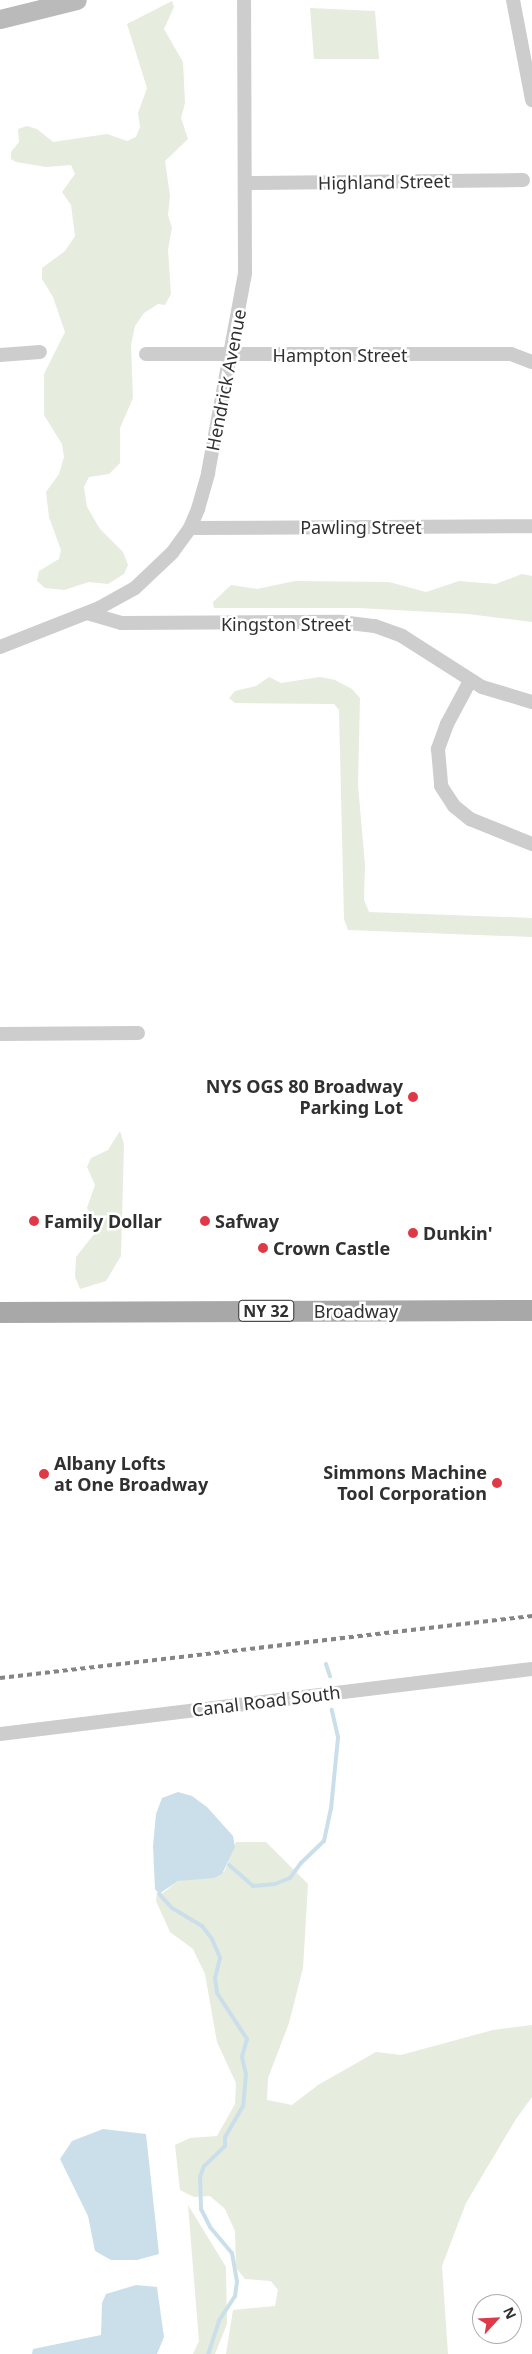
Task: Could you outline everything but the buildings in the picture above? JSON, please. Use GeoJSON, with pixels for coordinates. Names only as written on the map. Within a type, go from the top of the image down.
{"type":"FeatureCollection","features":[{"type":"Feature","properties":{"kind":"main road"},"geometry":{"type":"LineString","coordinates":[[0,19],[77,0]]}},
{"type":"Feature","properties":{"kind":"main road","name":"Broadway"},"geometry":{"type":"LineString","coordinates":[[0,1312],[532,1310]]}},
{"type":"Feature","properties":{"kind":"street","name":"Hendrick Avenue"},"geometry":{"type":"LineString","coordinates":[[0,647],[87,613],[145,581],[166,560],[190,528],[208,472],[245,273],[244,0]]}},
{"type":"Feature","properties":{"kind":"street"},"geometry":{"type":"LineString","coordinates":[[513,0],[532,100]]}},
{"type":"Feature","properties":{"kind":"street","name":"Highland Street"},"geometry":{"type":"LineString","coordinates":[[246,183],[522,180]]}},
{"type":"Feature","properties":{"kind":"street"},"geometry":{"type":"LineString","coordinates":[[0,355],[40,352]]}},
{"type":"Feature","properties":{"kind":"street","name":"Hampton Street"},"geometry":{"type":"LineString","coordinates":[[146,354],[231,356],[511,354],[532,362]]}},
{"type":"Feature","properties":{"kind":"street","name":"Pawling Street"},"geometry":{"type":"LineString","coordinates":[[190,528],[532,526]]}},
{"type":"Feature","properties":{"kind":"street","name":"Kingston Street"},"geometry":{"type":"LineString","coordinates":[[87,613],[121,623],[341,622],[375,626],[402,636],[470,681],[507,696],[532,702]]}},
{"type":"Feature","properties":{"kind":"street"},"geometry":{"type":"LineString","coordinates":[[470,681],[447,724],[438,749],[441,786],[448,800],[470,819],[532,844]]}},
{"type":"Feature","properties":{"kind":"street"},"geometry":{"type":"LineString","coordinates":[[0,1034],[138,1033]]}},
{"type":"Feature","properties":{"kind":"street","name":"Canal Road South"},"geometry":{"type":"LineString","coordinates":[[0,1734],[532,1669]]}},
{"type":"Feature","properties":{"kind":"shaded area"},"geometry":{"type":"Polygon","coordinates":[[[172,1],[174,7],[164,29],[183,62],[185,103],[181,118],[188,139],[165,161],[170,196],[168,215],[172,228],[168,250],[171,294],[165,305],[158,304],[144,313],[135,326],[131,345],[133,398],[120,428],[120,463],[109,474],[89,477],[84,487],[87,507],[100,529],[123,552],[128,565],[124,574],[108,584],[89,582],[64,590],[45,588],[37,581],[39,571],[59,559],[61,550],[49,517],[46,492],[59,474],[64,457],[62,444],[44,415],[44,374],[65,332],[53,297],[42,279],[42,268],[65,251],[75,236],[71,205],[62,192],[75,174],[71,165],[46,167],[16,162],[11,159],[11,152],[19,142],[18,129],[27,126],[37,129],[53,142],[107,134],[127,141],[136,137],[140,127],[138,113],[147,88],[127,24],[172,1]]]}},
{"type":"Feature","properties":{"kind":"shaded area"},"geometry":{"type":"Polygon","coordinates":[[[310,8],[375,11],[379,59],[314,59],[310,8]]]}},
{"type":"Feature","properties":{"kind":"shaded area"},"geometry":{"type":"Polygon","coordinates":[[[522,574],[532,576],[532,622],[468,614],[359,608],[214,608],[213,602],[231,585],[257,589],[295,581],[389,582],[426,592],[459,581],[496,584],[522,574]]]}},
{"type":"Feature","properties":{"kind":"shaded area"},"geometry":{"type":"Polygon","coordinates":[[[269,677],[281,683],[320,677],[335,680],[352,689],[360,698],[358,785],[365,865],[364,900],[369,912],[532,918],[532,937],[348,930],[344,919],[339,710],[334,704],[235,703],[229,698],[235,691],[256,686],[269,677]]]}},
{"type":"Feature","properties":{"kind":"shaded area"},"geometry":{"type":"Polygon","coordinates":[[[120,1131],[124,1144],[121,1256],[106,1281],[80,1289],[75,1277],[76,1257],[98,1229],[87,1208],[95,1185],[87,1167],[91,1158],[108,1150],[120,1131]]]}},
{"type":"Feature","properties":{"kind":"shaded area"},"geometry":{"type":"Polygon","coordinates":[[[236,1842],[266,1842],[308,1884],[303,1968],[289,2023],[268,2078],[267,2100],[292,2105],[318,2085],[376,2052],[401,2055],[493,2030],[532,2025],[532,2097],[516,2119],[466,2203],[442,2266],[448,2354],[226,2354],[233,2310],[275,2306],[278,2290],[271,2281],[245,2279],[236,2268],[235,2231],[225,2209],[210,2196],[194,2197],[180,2190],[175,2145],[190,2138],[217,2136],[235,2104],[236,2083],[217,2042],[205,1974],[193,1949],[170,1932],[156,1901],[157,1893],[163,1893],[178,1881],[224,1872],[236,1842]]]}},
{"type":"Feature","properties":{"kind":"shaded area"},"geometry":{"type":"Polygon","coordinates":[[[188,2205],[226,2267],[227,2324],[215,2354],[193,2354],[199,2341],[188,2205]]]}},
{"type":"Feature","properties":{"kind":"water"},"geometry":{"type":"Polygon","coordinates":[[[178,1792],[192,1796],[207,1807],[233,1836],[235,1847],[222,1874],[214,1878],[178,1881],[159,1894],[155,1889],[153,1846],[156,1814],[162,1798],[178,1792]]]}},
{"type":"Feature","properties":{"kind":"water"},"geometry":{"type":"Polygon","coordinates":[[[103,2129],[146,2134],[159,2254],[137,2260],[111,2260],[95,2251],[88,2216],[60,2159],[72,2141],[103,2129]]]}},
{"type":"Feature","properties":{"kind":"water"},"geometry":{"type":"Polygon","coordinates":[[[136,2285],[157,2287],[164,2337],[157,2354],[32,2354],[33,2349],[101,2335],[102,2303],[106,2294],[136,2285]]]}},
{"type":"Feature","properties":{"kind":"waterway"},"geometry":{"type":"LineString","coordinates":[[326,1664],[330,1676]]}},
{"type":"Feature","properties":{"kind":"waterway"},"geometry":{"type":"LineString","coordinates":[[229,1865],[253,1886],[275,1884],[290,1878],[301,1863],[324,1841],[331,1809],[338,1737],[332,1710]]}},
{"type":"Feature","properties":{"kind":"waterway"},"geometry":{"type":"LineString","coordinates":[[159,1894],[172,1908],[202,1926],[212,1939],[220,1958],[215,1978],[217,1993],[247,2039],[242,2057],[246,2074],[243,2106],[225,2137],[225,2146],[204,2166],[200,2177],[201,2209],[210,2227],[232,2253],[237,2282],[235,2296],[219,2321],[208,2354]]}},
{"type":"Feature","properties":{"kind":"railway"},"geometry":{"type":"LineString","coordinates":[[0,1678],[532,1616]]}},
{"type":"Feature","properties":{"kind":"place","name":"NYS OGS 80 Broadway Parking Lot"},"geometry":{"type":"Point","coordinates":[413,1097]}},
{"type":"Feature","properties":{"kind":"place","name":"Family Dollar"},"geometry":{"type":"Point","coordinates":[34,1221]}},
{"type":"Feature","properties":{"kind":"place","name":"Safway"},"geometry":{"type":"Point","coordinates":[205,1221]}},
{"type":"Feature","properties":{"kind":"place","name":"Dunkin'"},"geometry":{"type":"Point","coordinates":[413,1233]}},
{"type":"Feature","properties":{"kind":"place","name":"Crown Castle"},"geometry":{"type":"Point","coordinates":[263,1248]}},
{"type":"Feature","properties":{"kind":"place","name":"Albany Lofts at One Broadway"},"geometry":{"type":"Point","coordinates":[44,1474]}},
{"type":"Feature","properties":{"kind":"place","name":"Simmons Machine Tool Corporation"},"geometry":{"type":"Point","coordinates":[497,1483]}}]}
